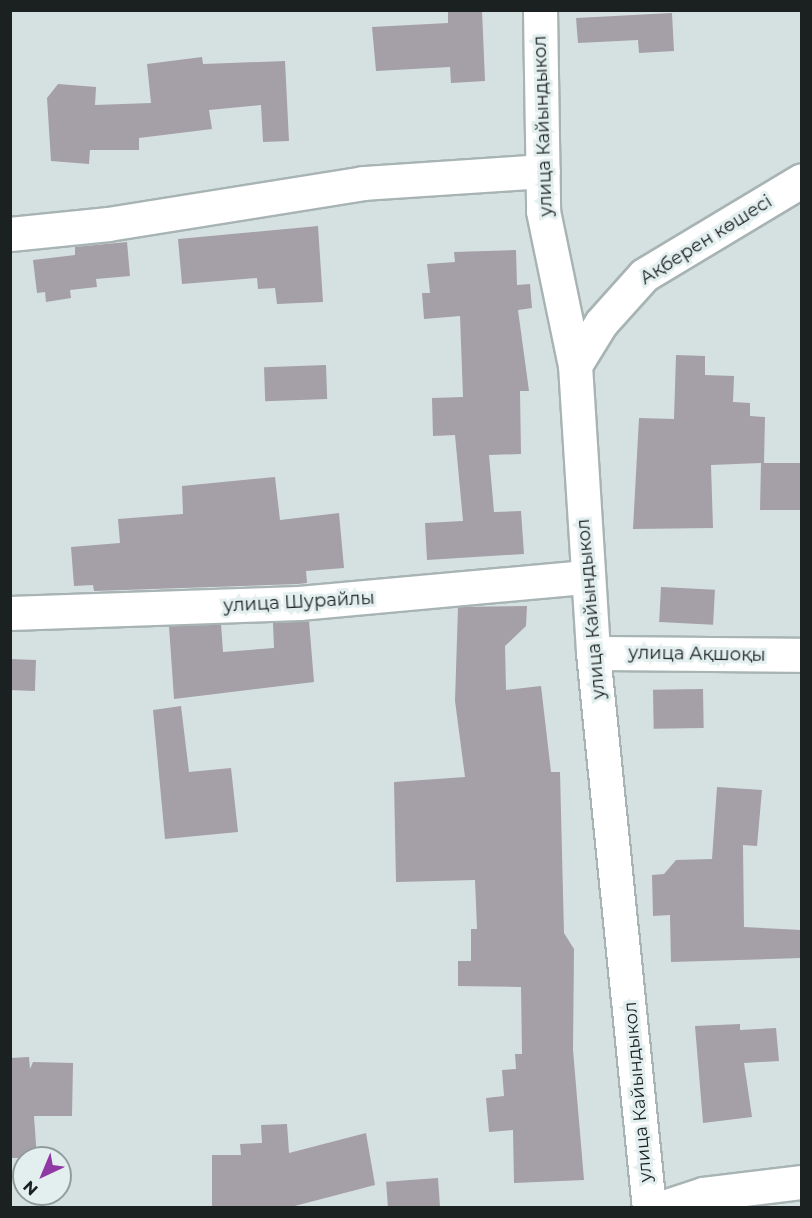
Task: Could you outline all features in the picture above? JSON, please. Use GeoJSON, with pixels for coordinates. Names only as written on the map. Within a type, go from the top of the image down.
{"type":"FeatureCollection","features":[{"type":"Feature","properties":{"kind":"street","name":"улица Кайындыкол"},"geometry":{"type":"LineString","coordinates":[[540,10],[543,212],[575,365],[586,577],[649,1208]]}},
{"type":"Feature","properties":{"kind":"street"},"geometry":{"type":"LineString","coordinates":[[10,234],[108,224],[363,183],[543,171]]}},
{"type":"Feature","properties":{"kind":"street","name":"Ақберен көшесі"},"geometry":{"type":"LineString","coordinates":[[575,365],[601,323],[644,275],[801,180]]}},
{"type":"Feature","properties":{"kind":"street","name":"улица Шурайлы"},"geometry":{"type":"LineString","coordinates":[[10,613],[299,603],[586,577]]}},
{"type":"Feature","properties":{"kind":"street","name":"улица Ақшоқы"},"geometry":{"type":"LineString","coordinates":[[593,653],[801,656]]}},
{"type":"Feature","properties":{"kind":"street"},"geometry":{"type":"LineString","coordinates":[[661,1208],[703,1194],[801,1182]]}},
{"type":"Feature","properties":{"kind":"building"},"geometry":{"type":"Polygon","coordinates":[[[448,10],[482,10],[485,81],[451,83],[450,67],[376,71],[372,27],[448,23],[448,10]]]}},
{"type":"Feature","properties":{"kind":"building"},"geometry":{"type":"Polygon","coordinates":[[[672,13],[674,51],[639,53],[638,40],[578,43],[576,18],[672,13]]]}},
{"type":"Feature","properties":{"kind":"building"},"geometry":{"type":"Polygon","coordinates":[[[202,57],[203,64],[285,61],[289,141],[263,142],[261,105],[209,110],[212,129],[139,138],[139,150],[90,150],[89,164],[51,161],[47,98],[58,84],[96,87],[95,105],[151,103],[147,64],[202,57]]]}},
{"type":"Feature","properties":{"kind":"building"},"geometry":{"type":"Polygon","coordinates":[[[318,226],[323,302],[277,304],[275,288],[258,289],[257,278],[182,284],[178,239],[318,226]]]}},
{"type":"Feature","properties":{"kind":"building"},"geometry":{"type":"Polygon","coordinates":[[[127,242],[130,276],[96,279],[97,287],[70,290],[71,298],[46,302],[45,292],[37,293],[33,260],[75,255],[75,247],[127,242]]]}},
{"type":"Feature","properties":{"kind":"building"},"geometry":{"type":"Polygon","coordinates":[[[516,250],[517,285],[530,284],[532,308],[518,310],[529,391],[520,391],[521,454],[489,455],[494,512],[521,511],[524,554],[427,560],[425,523],[463,521],[455,435],[433,436],[432,398],[463,397],[460,316],[424,319],[422,293],[430,293],[427,264],[455,262],[454,252],[516,250]]]}},
{"type":"Feature","properties":{"kind":"building"},"geometry":{"type":"Polygon","coordinates":[[[676,355],[705,356],[705,375],[734,376],[733,402],[750,403],[750,416],[765,417],[764,463],[801,463],[801,510],[760,510],[761,463],[711,465],[713,528],[633,529],[639,418],[674,419],[676,355]]]}},
{"type":"Feature","properties":{"kind":"building"},"geometry":{"type":"Polygon","coordinates":[[[326,365],[327,399],[265,401],[264,367],[326,365]]]}},
{"type":"Feature","properties":{"kind":"building"},"geometry":{"type":"Polygon","coordinates":[[[275,477],[280,520],[339,513],[344,568],[306,571],[307,583],[298,584],[94,591],[93,585],[74,586],[71,547],[120,543],[118,519],[183,514],[182,486],[275,477]]]}},
{"type":"Feature","properties":{"kind":"building"},"geometry":{"type":"Polygon","coordinates":[[[661,587],[715,590],[713,625],[659,622],[661,587]]]}},
{"type":"Feature","properties":{"kind":"building"},"geometry":{"type":"Polygon","coordinates":[[[527,606],[526,626],[505,646],[506,690],[541,686],[551,772],[560,772],[564,933],[574,949],[573,1050],[584,1180],[514,1183],[513,1130],[489,1132],[486,1098],[504,1096],[502,1070],[516,1069],[515,1054],[522,1054],[521,987],[458,986],[458,961],[471,961],[471,929],[477,929],[475,880],[396,882],[394,782],[465,777],[455,701],[458,607],[527,606]]]}},
{"type":"Feature","properties":{"kind":"building"},"geometry":{"type":"Polygon","coordinates":[[[309,621],[314,682],[174,699],[169,626],[221,624],[223,652],[274,648],[273,623],[309,621]]]}},
{"type":"Feature","properties":{"kind":"building"},"geometry":{"type":"Polygon","coordinates":[[[10,659],[36,660],[35,691],[10,690],[10,659]]]}},
{"type":"Feature","properties":{"kind":"building"},"geometry":{"type":"Polygon","coordinates":[[[703,689],[704,728],[654,729],[653,690],[703,689]]]}},
{"type":"Feature","properties":{"kind":"building"},"geometry":{"type":"Polygon","coordinates":[[[181,706],[189,772],[231,768],[238,832],[165,839],[153,710],[181,706]]]}},
{"type":"Feature","properties":{"kind":"building"},"geometry":{"type":"Polygon","coordinates":[[[717,787],[762,790],[757,846],[743,845],[744,927],[801,930],[801,958],[671,962],[670,915],[653,916],[652,875],[664,874],[676,860],[712,859],[717,787]]]}},
{"type":"Feature","properties":{"kind":"building"},"geometry":{"type":"Polygon","coordinates":[[[740,1024],[740,1030],[776,1028],[779,1061],[744,1063],[752,1117],[703,1123],[695,1026],[740,1024]]]}},
{"type":"Feature","properties":{"kind":"building"},"geometry":{"type":"Polygon","coordinates":[[[29,1057],[30,1069],[33,1062],[73,1063],[72,1116],[34,1116],[36,1146],[12,1146],[12,1158],[10,1158],[10,1058],[29,1057]]]}},
{"type":"Feature","properties":{"kind":"building"},"geometry":{"type":"Polygon","coordinates":[[[287,1124],[289,1153],[366,1133],[375,1185],[287,1208],[212,1208],[212,1155],[241,1155],[240,1144],[262,1143],[261,1125],[287,1124]]]}},
{"type":"Feature","properties":{"kind":"building"},"geometry":{"type":"Polygon","coordinates":[[[438,1178],[440,1208],[388,1208],[386,1182],[438,1178]]]}}]}
